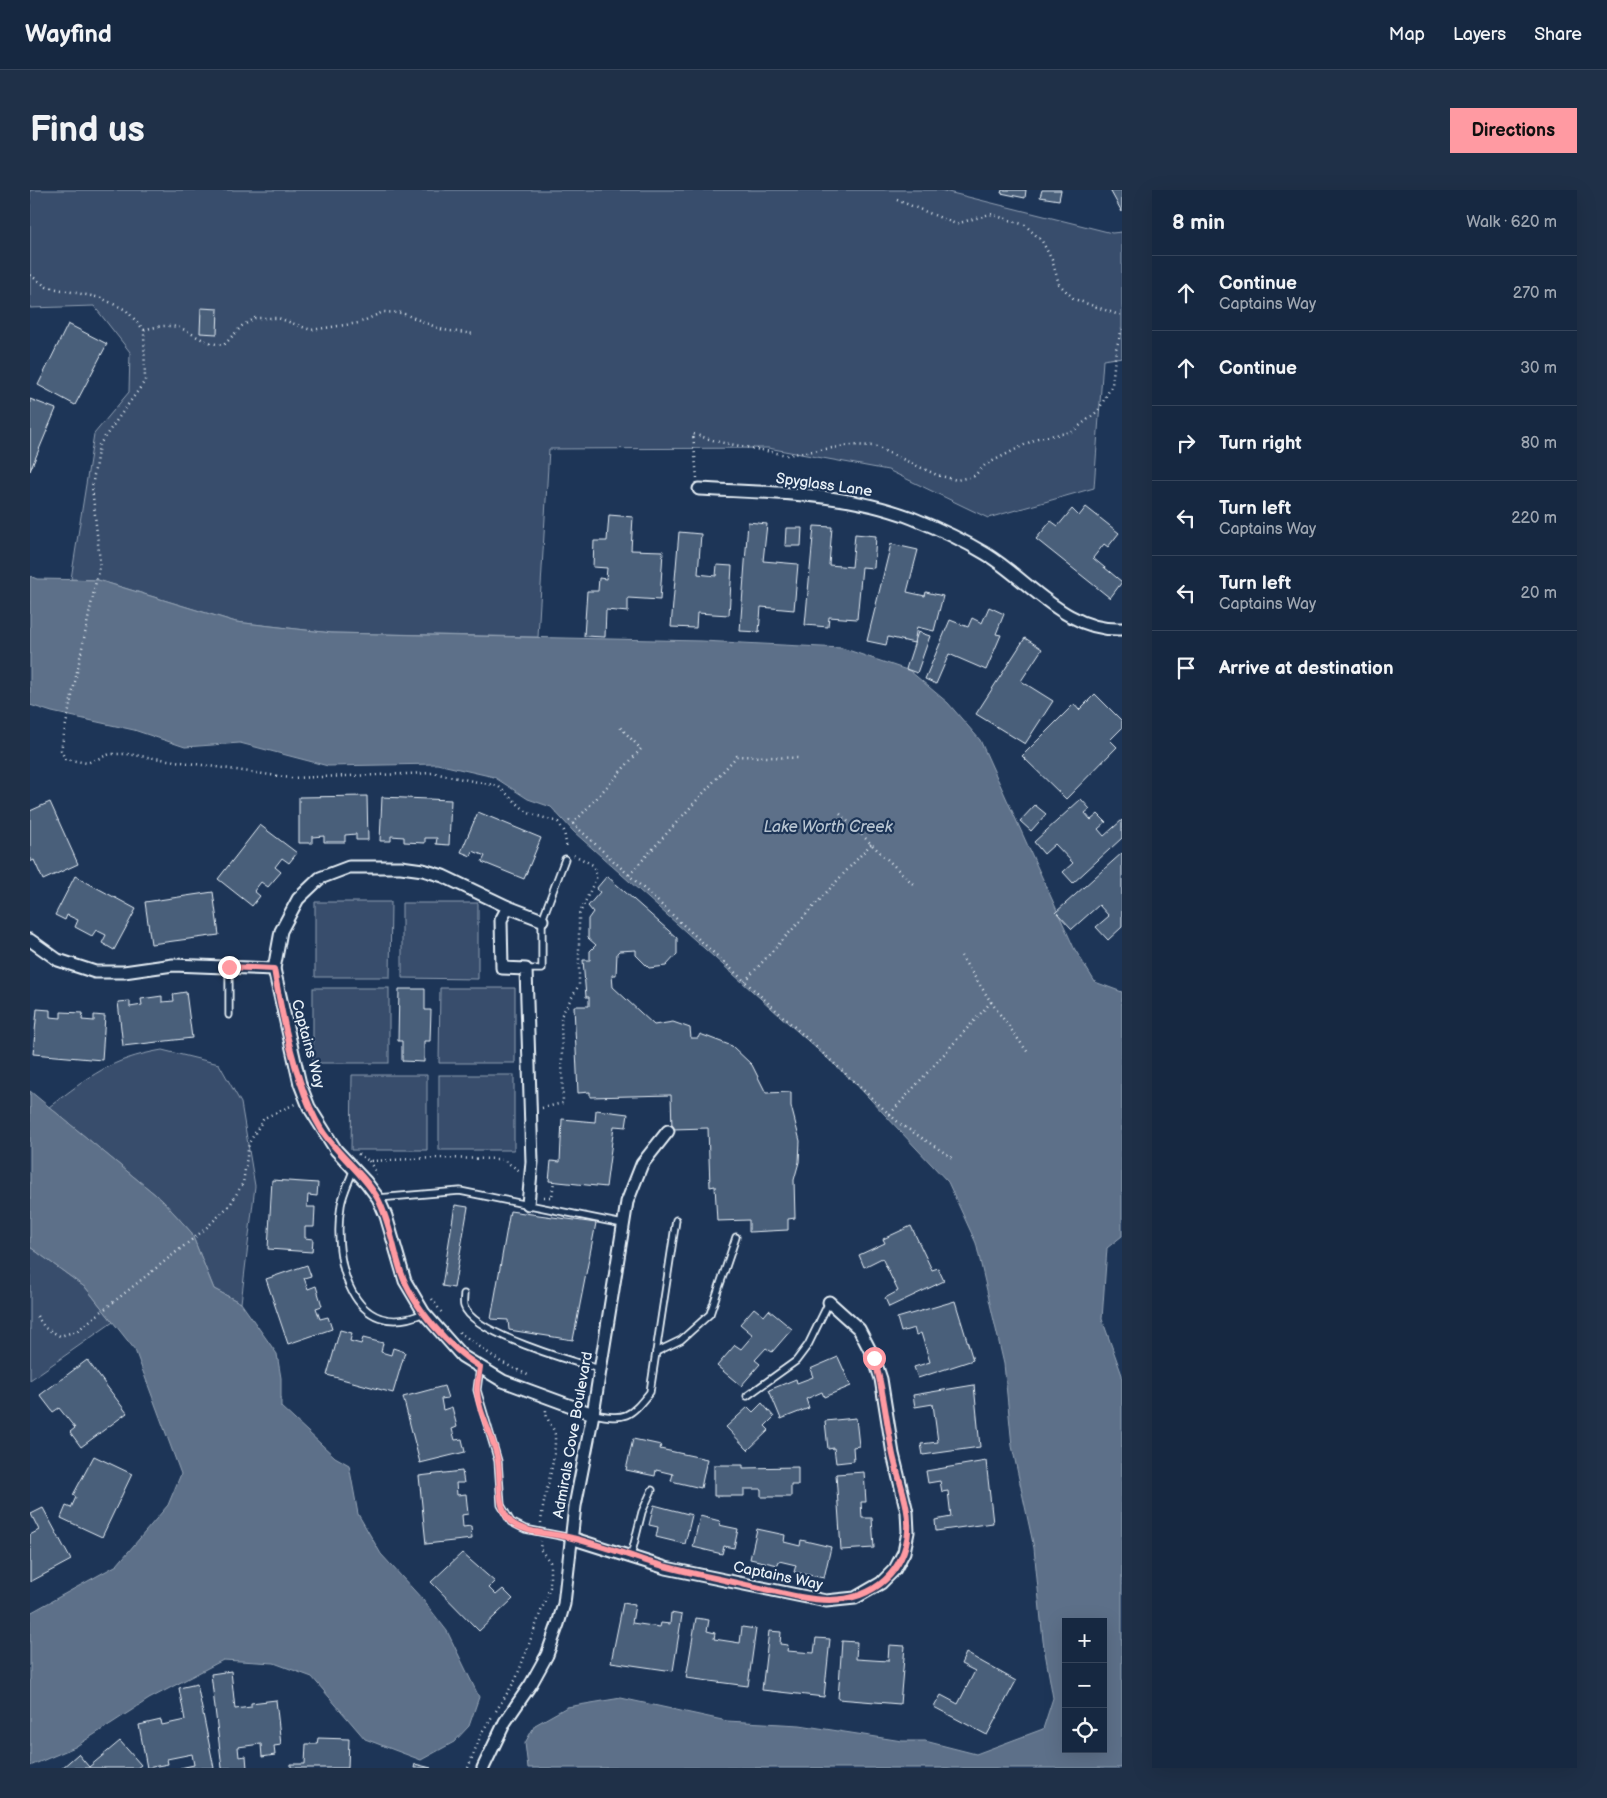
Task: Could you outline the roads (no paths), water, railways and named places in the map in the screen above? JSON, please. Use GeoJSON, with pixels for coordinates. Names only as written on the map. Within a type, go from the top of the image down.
{"type":"FeatureCollection","features":[{"type":"Feature","properties":{"kind":"street","name":"Spyglass Lane"},"geometry":{"type":"LineString","coordinates":[[699,489],[804,494],[845,500],[912,518],[950,534],[986,554],[1020,577],[1071,618],[1097,628],[1122,629]]}},
{"type":"Feature","properties":{"kind":"street","name":"Captains Way"},"geometry":{"type":"LineString","coordinates":[[542,920],[508,907],[443,876],[423,870],[359,866],[344,868],[320,878],[298,899],[281,931],[274,969],[300,1084],[313,1114],[336,1150],[354,1168],[378,1198],[386,1216],[402,1276],[424,1313],[462,1356],[503,1381],[593,1414]]}},
{"type":"Feature","properties":{"kind":"street"},"geometry":{"type":"LineString","coordinates":[[508,907],[501,920],[502,968],[526,969],[531,1173],[528,1204]]}},
{"type":"Feature","properties":{"kind":"street"},"geometry":{"type":"LineString","coordinates":[[30,940],[58,960],[95,972],[124,972],[173,965],[274,969]]}},
{"type":"Feature","properties":{"kind":"street","name":"Admirals Cove Boulevard"},"geometry":{"type":"LineString","coordinates":[[483,1768],[505,1722],[531,1684],[547,1655],[564,1604],[575,1506],[593,1414],[623,1224],[633,1182],[642,1164],[668,1132]]}},
{"type":"Feature","properties":{"kind":"street","name":"Captains Way"},"geometry":{"type":"LineString","coordinates":[[571,1538],[666,1568],[826,1601],[846,1600],[864,1594],[881,1583],[895,1569],[907,1542],[908,1522],[893,1454],[881,1379],[874,1358],[859,1329],[829,1302]]}},
{"type":"Feature","properties":{"kind":"lane"},"geometry":{"type":"LineString","coordinates":[[526,969],[542,968],[542,920],[565,859]]}},
{"type":"Feature","properties":{"kind":"lane"},"geometry":{"type":"LineString","coordinates":[[229,967],[229,1016]]}},
{"type":"Feature","properties":{"kind":"lane"},"geometry":{"type":"LineString","coordinates":[[354,1168],[341,1204],[339,1241],[345,1276],[356,1301],[371,1314],[390,1321],[410,1319],[424,1313]]}},
{"type":"Feature","properties":{"kind":"lane"},"geometry":{"type":"LineString","coordinates":[[378,1198],[460,1191],[623,1224]]}},
{"type":"Feature","properties":{"kind":"lane"},"geometry":{"type":"LineString","coordinates":[[593,1414],[619,1419],[635,1410],[650,1392],[676,1220]]}},
{"type":"Feature","properties":{"kind":"lane"},"geometry":{"type":"LineString","coordinates":[[656,1352],[681,1340],[710,1314],[736,1237]]}},
{"type":"Feature","properties":{"kind":"lane"},"geometry":{"type":"LineString","coordinates":[[464,1294],[464,1306],[469,1314],[484,1325],[523,1345],[572,1362],[600,1369]]}},
{"type":"Feature","properties":{"kind":"lane"},"geometry":{"type":"LineString","coordinates":[[747,1396],[796,1361],[808,1345],[829,1302]]}},
{"type":"Feature","properties":{"kind":"lane"},"geometry":{"type":"LineString","coordinates":[[480,1367],[477,1390],[498,1461],[501,1505],[511,1522],[525,1529],[571,1538]]}},
{"type":"Feature","properties":{"kind":"lane"},"geometry":{"type":"LineString","coordinates":[[631,1556],[642,1512],[652,1490]]}},
{"type":"Feature","properties":{"kind":"water","name":"Lake Worth Creek"},"geometry":{"type":"Polygon","coordinates":[[[30,576],[37,579],[98,580],[236,622],[332,633],[702,641],[842,648],[910,671],[948,703],[980,740],[1074,948],[1095,982],[1122,992],[1122,1236],[1107,1248],[1102,1319],[1122,1375],[1122,1768],[528,1768],[525,1743],[535,1725],[567,1707],[621,1698],[727,1721],[800,1725],[902,1741],[925,1741],[976,1754],[1043,1729],[1053,1698],[1043,1641],[1034,1548],[1012,1446],[1004,1364],[976,1243],[948,1182],[854,1082],[574,832],[551,807],[528,799],[494,777],[437,764],[328,766],[240,743],[185,747],[134,730],[52,712],[30,705],[30,576]]]}},
{"type":"Feature","properties":{"kind":"water"},"geometry":{"type":"Polygon","coordinates":[[[30,1091],[162,1200],[191,1232],[214,1289],[241,1303],[277,1354],[281,1378],[281,1407],[335,1457],[349,1465],[358,1514],[381,1554],[423,1600],[447,1631],[479,1697],[469,1726],[454,1742],[421,1760],[365,1739],[312,1677],[274,1663],[223,1660],[149,1699],[75,1747],[30,1766],[30,1613],[117,1565],[168,1505],[181,1474],[135,1350],[86,1288],[30,1247],[30,1091]]]}}]}
